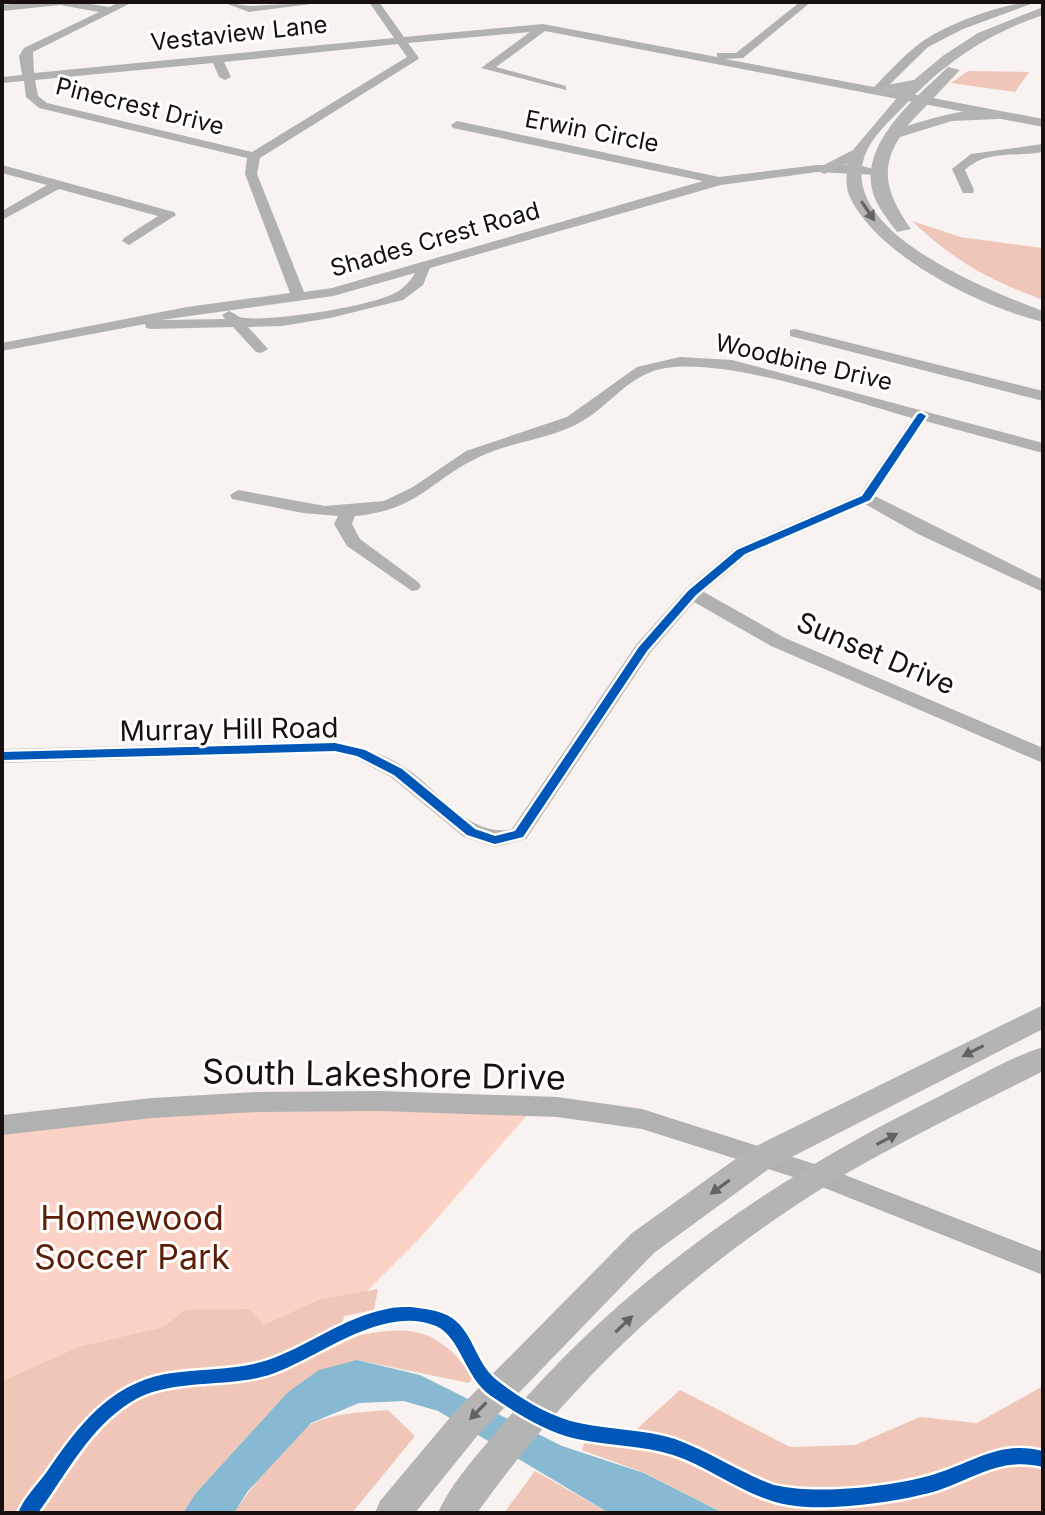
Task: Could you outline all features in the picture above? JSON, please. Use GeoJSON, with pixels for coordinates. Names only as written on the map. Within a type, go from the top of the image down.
{"type":"FeatureCollection","features":[{"type":"Feature","properties":{"kind":"main road"},"geometry":{"type":"LineString","coordinates":[[824,169],[846,176],[855,168],[905,97],[935,65],[962,46],[1010,22],[1043,11]]}},
{"type":"Feature","properties":{"kind":"main road"},"geometry":{"type":"LineString","coordinates":[[1043,21],[991,42],[955,69],[895,134],[882,151],[877,171],[884,206],[922,248],[969,277],[1043,307]]}},
{"type":"Feature","properties":{"kind":"main road"},"geometry":{"type":"LineString","coordinates":[[1010,22],[1026,27]]}},
{"type":"Feature","properties":{"kind":"main road"},"geometry":{"type":"LineString","coordinates":[[935,65],[955,69]]}},
{"type":"Feature","properties":{"kind":"main road"},"geometry":{"type":"LineString","coordinates":[[876,91],[902,89],[918,83]]}},
{"type":"Feature","properties":{"kind":"main road"},"geometry":{"type":"LineString","coordinates":[[895,134],[937,119],[998,115]]}},
{"type":"Feature","properties":{"kind":"main road"},"geometry":{"type":"LineString","coordinates":[[824,169],[855,168]]}},
{"type":"Feature","properties":{"kind":"main road"},"geometry":{"type":"LineString","coordinates":[[855,168],[875,222],[901,247],[948,278],[1043,317]]}},
{"type":"Feature","properties":{"kind":"main road"},"geometry":{"type":"LineString","coordinates":[[393,1513],[433,1462],[526,1361],[643,1243],[759,1159],[1043,1016]]}},
{"type":"Feature","properties":{"kind":"main road"},"geometry":{"type":"LineString","coordinates":[[456,1513],[487,1470],[568,1379],[680,1269],[818,1175],[1043,1058]]}},
{"type":"Feature","properties":{"kind":"street"},"geometry":{"type":"LineString","coordinates":[[2,8],[60,2],[107,10]]}},
{"type":"Feature","properties":{"kind":"street","name":"Pinecrest Drive"},"geometry":{"type":"LineString","coordinates":[[128,2],[28,50],[25,56],[32,97],[43,106],[254,156]]}},
{"type":"Feature","properties":{"kind":"street"},"geometry":{"type":"LineString","coordinates":[[227,2],[249,9],[322,2]]}},
{"type":"Feature","properties":{"kind":"street"},"geometry":{"type":"LineString","coordinates":[[299,297],[251,174],[254,156],[413,58],[374,2]]}},
{"type":"Feature","properties":{"kind":"street"},"geometry":{"type":"LineString","coordinates":[[714,60],[721,55],[739,56],[806,2]]}},
{"type":"Feature","properties":{"kind":"street"},"geometry":{"type":"LineString","coordinates":[[876,91],[924,45],[959,27],[1031,2]]}},
{"type":"Feature","properties":{"kind":"street"},"geometry":{"type":"LineString","coordinates":[[543,27],[487,68],[503,75],[562,88]]}},
{"type":"Feature","properties":{"kind":"street","name":"Vestaview Lane"},"geometry":{"type":"LineString","coordinates":[[2,80],[543,27],[905,97]]}},
{"type":"Feature","properties":{"kind":"street"},"geometry":{"type":"LineString","coordinates":[[216,57],[225,77]]}},
{"type":"Feature","properties":{"kind":"street"},"geometry":{"type":"LineString","coordinates":[[489,84],[503,75]]}},
{"type":"Feature","properties":{"kind":"street"},"geometry":{"type":"LineString","coordinates":[[905,97],[1043,123]]}},
{"type":"Feature","properties":{"kind":"street","name":"Erwin Circle"},"geometry":{"type":"LineString","coordinates":[[457,125],[719,181]]}},
{"type":"Feature","properties":{"kind":"street"},"geometry":{"type":"LineString","coordinates":[[968,190],[958,169],[966,160],[979,155],[1025,151],[1042,145]]}},
{"type":"Feature","properties":{"kind":"street"},"geometry":{"type":"LineString","coordinates":[[855,168],[877,171]]}},
{"type":"Feature","properties":{"kind":"street"},"geometry":{"type":"LineString","coordinates":[[2,169],[169,215],[129,241]]}},
{"type":"Feature","properties":{"kind":"street","name":"Shades Crest Road"},"geometry":{"type":"LineString","coordinates":[[2,347],[220,307],[333,292],[719,181],[777,171],[824,169]]}},
{"type":"Feature","properties":{"kind":"street"},"geometry":{"type":"LineString","coordinates":[[2,216],[55,186]]}},
{"type":"Feature","properties":{"kind":"street"},"geometry":{"type":"LineString","coordinates":[[125,323],[179,327],[306,319],[398,297],[418,282],[424,267]]}},
{"type":"Feature","properties":{"kind":"street"},"geometry":{"type":"LineString","coordinates":[[220,307],[261,349]]}},
{"type":"Feature","properties":{"kind":"street"},"geometry":{"type":"LineString","coordinates":[[795,333],[1043,396]]}},
{"type":"Feature","properties":{"kind":"street","name":"Woodbine Drive"},"geometry":{"type":"LineString","coordinates":[[347,514],[412,495],[479,451],[557,427],[585,414],[632,375],[681,361],[732,365],[1043,448]]}},
{"type":"Feature","properties":{"kind":"street"},"geometry":{"type":"LineString","coordinates":[[921,416],[866,498],[1043,587]]}},
{"type":"Feature","properties":{"kind":"street"},"geometry":{"type":"LineString","coordinates":[[238,495],[289,507],[347,514],[343,524],[353,542],[412,586]]}},
{"type":"Feature","properties":{"kind":"street","name":"Murray Hill Road"},"geometry":{"type":"LineString","coordinates":[[2,756],[335,747],[380,761],[471,832],[495,840],[519,834],[643,649],[692,593],[741,552],[866,498]]}},
{"type":"Feature","properties":{"kind":"street","name":"Sunset Drive"},"geometry":{"type":"LineString","coordinates":[[692,593],[778,642],[1043,756]]}},
{"type":"Feature","properties":{"kind":"street","name":"South Lakeshore Drive"},"geometry":{"type":"LineString","coordinates":[[2,1125],[152,1108],[257,1102],[380,1101],[557,1107],[642,1119],[759,1159],[818,1175],[1043,1264]]}},
{"type":"Feature","properties":{"kind":"green space","name":"Homewood Soccer Park"},"geometry":{"type":"Polygon","coordinates":[[[534,1107],[421,1237],[366,1292],[2,1445],[2,1125],[128,1111],[534,1107]]]}},
{"type":"Feature","properties":{"kind":"shaded area"},"geometry":{"type":"Polygon","coordinates":[[[968,71],[1029,72],[1015,92],[951,83],[968,71]]]}},
{"type":"Feature","properties":{"kind":"shaded area"},"geometry":{"type":"Polygon","coordinates":[[[912,221],[960,237],[1043,248],[1043,300],[973,268],[912,221]]]}},
{"type":"Feature","properties":{"kind":"shaded area"},"geometry":{"type":"Polygon","coordinates":[[[378,1289],[374,1310],[344,1316],[339,1339],[398,1330],[429,1336],[458,1358],[473,1377],[469,1383],[357,1360],[288,1392],[195,1494],[183,1513],[2,1513],[2,1381],[79,1347],[164,1327],[185,1310],[249,1309],[264,1325],[321,1299],[378,1289]]]}},
{"type":"Feature","properties":{"kind":"shaded area"},"geometry":{"type":"Polygon","coordinates":[[[1043,1386],[1043,1513],[723,1513],[645,1473],[582,1450],[585,1439],[629,1436],[680,1390],[790,1447],[855,1445],[920,1417],[977,1423],[1043,1386]]]}},
{"type":"Feature","properties":{"kind":"shaded area"},"geometry":{"type":"Polygon","coordinates":[[[388,1410],[415,1436],[352,1513],[234,1513],[271,1464],[305,1428],[331,1417],[388,1410]]]}},
{"type":"Feature","properties":{"kind":"shaded area"},"geometry":{"type":"Polygon","coordinates":[[[535,1471],[609,1513],[504,1513],[535,1471]]]}},
{"type":"Feature","properties":{"kind":"water"},"geometry":{"type":"Polygon","coordinates":[[[357,1360],[420,1375],[562,1446],[644,1473],[723,1513],[609,1513],[438,1411],[404,1401],[359,1403],[311,1423],[248,1491],[234,1513],[183,1513],[195,1494],[288,1392],[319,1370],[357,1360]]]}},
{"type":"Feature","properties":{"kind":"cycle path"},"geometry":{"type":"LineString","coordinates":[[2,756],[335,747],[361,753],[398,772],[471,832],[495,840],[519,834],[643,649],[692,593],[741,552],[866,498],[921,416]]}},
{"type":"Feature","properties":{"kind":"cycle path"},"geometry":{"type":"LineString","coordinates":[[27,1513],[97,1420],[110,1407],[137,1390],[168,1382],[248,1373],[271,1367],[363,1323],[387,1316],[411,1314],[447,1323],[461,1340],[483,1380],[544,1419],[578,1431],[673,1447],[759,1488],[790,1497],[840,1497],[903,1489],[934,1483],[1001,1458],[1015,1455],[1043,1459]]}}]}
